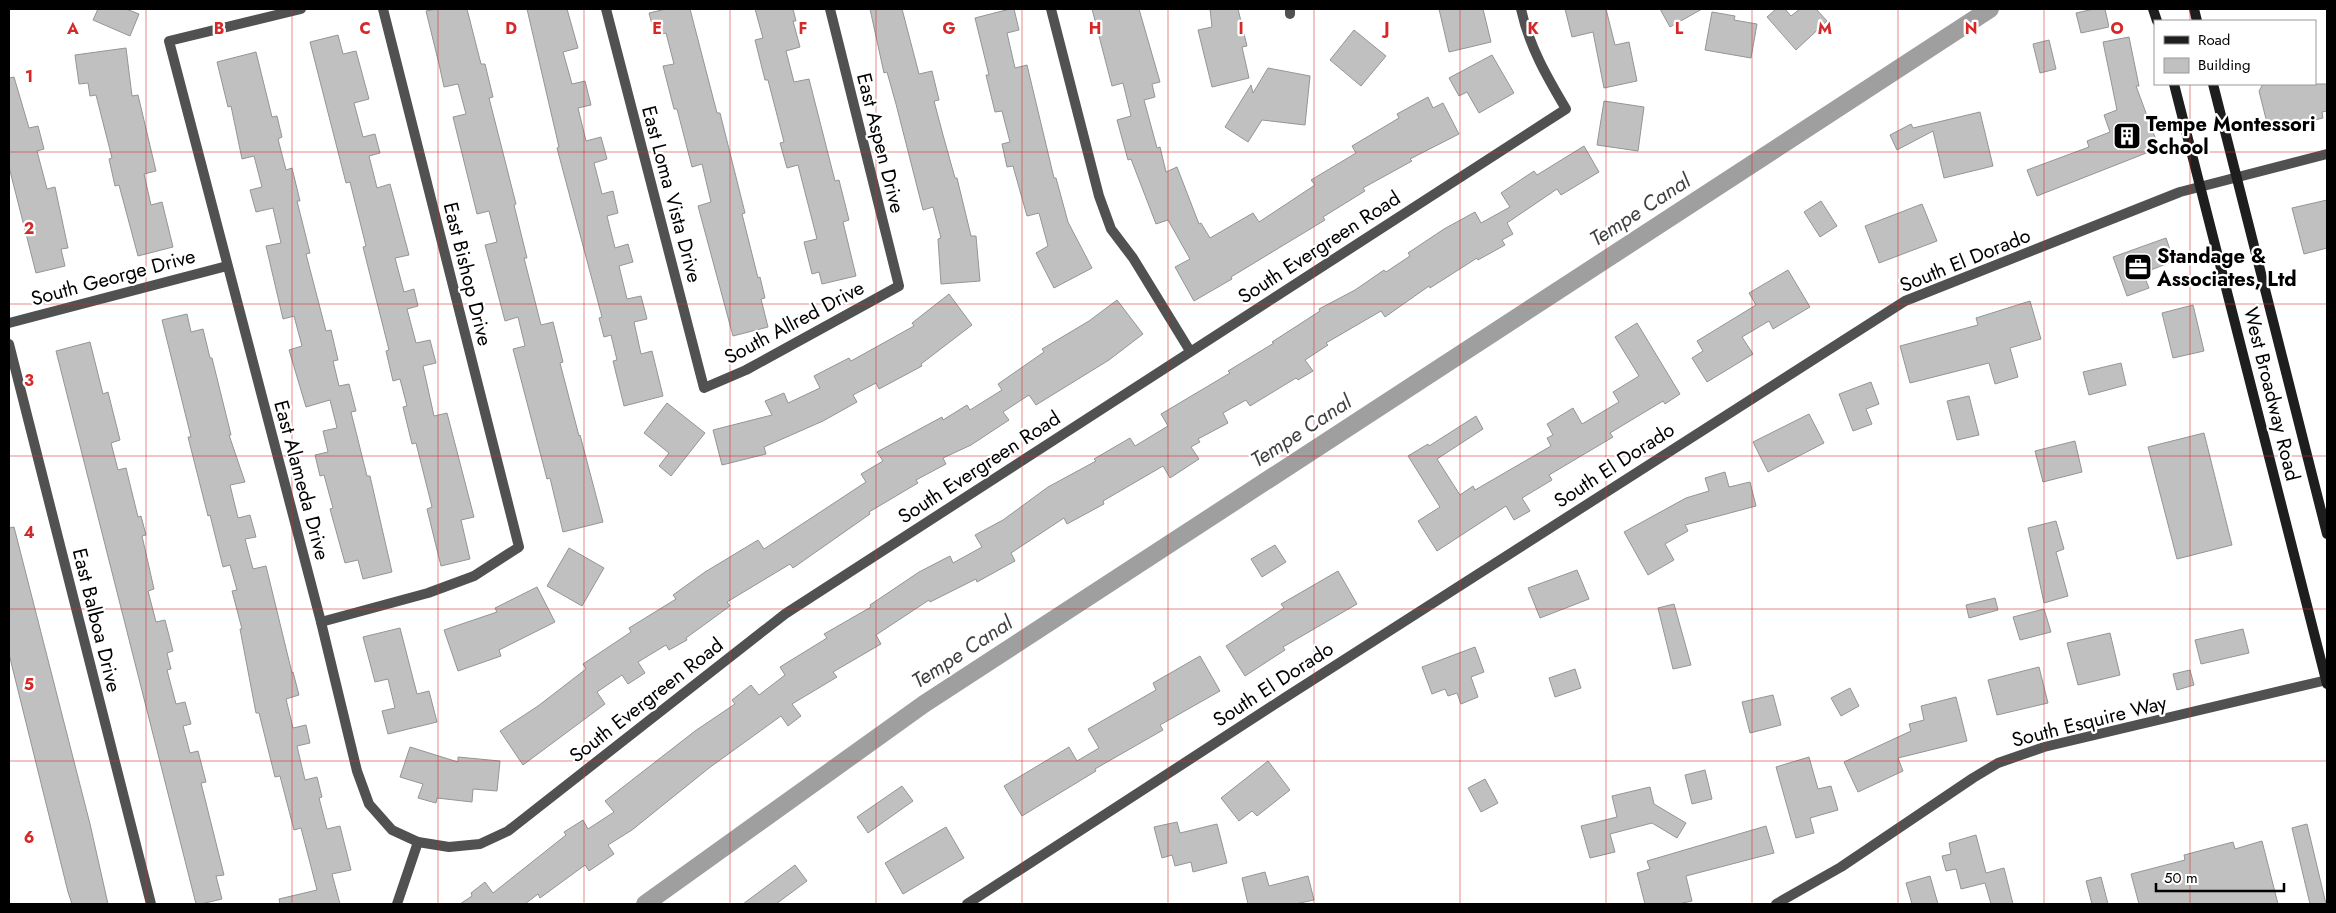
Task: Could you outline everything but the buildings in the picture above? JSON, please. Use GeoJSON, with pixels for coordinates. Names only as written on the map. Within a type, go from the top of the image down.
{"type":"FeatureCollection","features":[{"type":"Feature","properties":{"kind":"main road","name":"West Broadway Road"},"geometry":{"type":"LineString","coordinates":[[2174,85],[2327,681]]}},
{"type":"Feature","properties":{"kind":"main road","name":"West Broadway Road"},"geometry":{"type":"LineString","coordinates":[[2213,85],[2327,534]]}},
{"type":"Feature","properties":{"kind":"street","name":"East Alameda Drive"},"geometry":{"type":"LineString","coordinates":[[301,9],[169,41],[226,266],[321,622],[357,771],[369,804],[392,830],[418,842]]}},
{"type":"Feature","properties":{"kind":"street","name":"East Bishop Drive"},"geometry":{"type":"LineString","coordinates":[[321,622],[428,594],[474,576],[519,547],[383,9]]}},
{"type":"Feature","properties":{"kind":"street","name":"East Loma Vista Drive"},"geometry":{"type":"LineString","coordinates":[[606,9],[704,388]]}},
{"type":"Feature","properties":{"kind":"street","name":"East Aspen Drive"},"geometry":{"type":"LineString","coordinates":[[830,9],[899,286]]}},
{"type":"Feature","properties":{"kind":"street"},"geometry":{"type":"LineString","coordinates":[[1051,9],[1099,196],[1111,229],[1133,258],[1190,351]]}},
{"type":"Feature","properties":{"kind":"street","name":"South Evergreen Road"},"geometry":{"type":"LineString","coordinates":[[418,842],[449,847],[480,844],[508,831],[785,614],[1566,109],[1540,65],[1525,29],[1521,9]]}},
{"type":"Feature","properties":{"kind":"street","name":"South El Dorado"},"geometry":{"type":"LineString","coordinates":[[967,904],[1286,697],[1905,301],[2180,192],[2327,154]]}},
{"type":"Feature","properties":{"kind":"street","name":"South George Drive"},"geometry":{"type":"LineString","coordinates":[[9,322],[226,266]]}},
{"type":"Feature","properties":{"kind":"street","name":"South Allred Drive"},"geometry":{"type":"LineString","coordinates":[[704,388],[746,370],[899,286]]}},
{"type":"Feature","properties":{"kind":"street","name":"East Balboa Drive"},"geometry":{"type":"LineString","coordinates":[[9,344],[150,904]]}},
{"type":"Feature","properties":{"kind":"street","name":"South Esquire Way"},"geometry":{"type":"LineString","coordinates":[[1776,904],[1841,866],[1973,778],[1998,764],[2044,747],[2327,681]]}},
{"type":"Feature","properties":{"kind":"street"},"geometry":{"type":"LineString","coordinates":[[397,904],[418,842]]}},
{"type":"Feature","properties":{"kind":"waterway","name":"Tempe Canal"},"geometry":{"type":"LineString","coordinates":[[645,904],[924,704],[1990,9]]}},
{"type":"Feature","properties":{"kind":"place","name":"Tempe Montessori School"},"geometry":{"type":"Point","coordinates":[2127,136]}},
{"type":"Feature","properties":{"kind":"place","name":"Standage & Associates, Ltd"},"geometry":{"type":"Point","coordinates":[2138,267]}}]}
